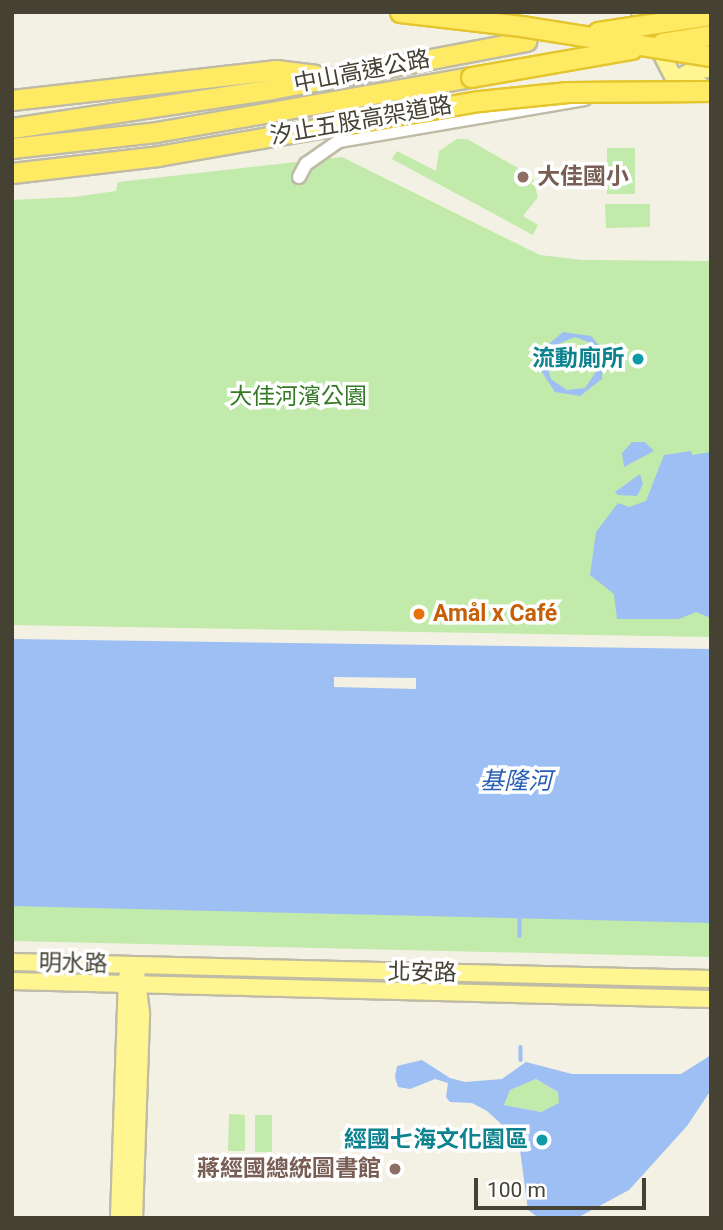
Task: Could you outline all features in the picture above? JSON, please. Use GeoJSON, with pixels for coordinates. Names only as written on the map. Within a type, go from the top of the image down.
{"type":"FeatureCollection","features":[{"type":"Feature","properties":{"kind":"highway"},"geometry":{"type":"LineString","coordinates":[[400,12],[521,26],[711,56]]}},
{"type":"Feature","properties":{"kind":"highway"},"geometry":{"type":"LineString","coordinates":[[527,41],[642,12]]}},
{"type":"Feature","properties":{"kind":"highway","name":"中山高速公路"},"geometry":{"type":"LineString","coordinates":[[12,128],[141,111],[527,41],[711,15]]}},
{"type":"Feature","properties":{"kind":"highway","name":"中山高速公路"},"geometry":{"type":"LineString","coordinates":[[12,148],[156,132],[711,35]]}},
{"type":"Feature","properties":{"kind":"highway"},"geometry":{"type":"LineString","coordinates":[[12,100],[276,70],[330,78]]}},
{"type":"Feature","properties":{"kind":"highway","name":"汐止五股高架道路"},"geometry":{"type":"LineString","coordinates":[[12,173],[158,156],[479,101],[568,92],[711,91]]}},
{"type":"Feature","properties":{"kind":"main road"},"geometry":{"type":"LineString","coordinates":[[642,12],[675,80]]}},
{"type":"Feature","properties":{"kind":"main road"},"geometry":{"type":"LineString","coordinates":[[675,80],[693,70],[711,69]]}},
{"type":"Feature","properties":{"kind":"main road"},"geometry":{"type":"LineString","coordinates":[[675,80],[711,85]]}},
{"type":"Feature","properties":{"kind":"main road","name":"明水路"},"geometry":{"type":"LineString","coordinates":[[12,962],[133,965]]}},
{"type":"Feature","properties":{"kind":"main road"},"geometry":{"type":"LineString","coordinates":[[119,1218],[133,965]]}},
{"type":"Feature","properties":{"kind":"main road","name":"北安路"},"geometry":{"type":"LineString","coordinates":[[133,965],[711,979]]}},
{"type":"Feature","properties":{"kind":"main road","name":"明水路"},"geometry":{"type":"LineString","coordinates":[[12,981],[132,984]]}},
{"type":"Feature","properties":{"kind":"main road"},"geometry":{"type":"LineString","coordinates":[[132,984],[134,1218]]}},
{"type":"Feature","properties":{"kind":"main road","name":"北安路"},"geometry":{"type":"LineString","coordinates":[[132,984],[711,999]]}},
{"type":"Feature","properties":{"kind":"street"},"geometry":{"type":"LineString","coordinates":[[299,177],[306,163],[339,141],[675,80]]}},
{"type":"Feature","properties":{"kind":"green space"},"geometry":{"type":"Polygon","coordinates":[[[457,139],[467,139],[532,176],[538,197],[523,216],[538,225],[533,235],[392,159],[397,151],[436,171],[439,151],[457,139]]]}},
{"type":"Feature","properties":{"kind":"green space"},"geometry":{"type":"Polygon","coordinates":[[[607,148],[635,148],[635,194],[607,194],[607,148]]]}},
{"type":"Feature","properties":{"kind":"green space","name":"大佳河濱公園"},"geometry":{"type":"Polygon","coordinates":[[[342,157],[540,255],[583,260],[711,261],[711,637],[12,625],[12,200],[74,197],[116,191],[118,182],[342,157]]]}},
{"type":"Feature","properties":{"kind":"green space"},"geometry":{"type":"Polygon","coordinates":[[[605,204],[650,204],[650,227],[606,228],[605,204]]]}},
{"type":"Feature","properties":{"kind":"green space"},"geometry":{"type":"Polygon","coordinates":[[[12,897],[711,913],[711,957],[12,941],[12,897]]]}},
{"type":"Feature","properties":{"kind":"green space"},"geometry":{"type":"Polygon","coordinates":[[[536,1079],[558,1092],[560,1103],[541,1112],[504,1105],[510,1090],[536,1079]]]}},
{"type":"Feature","properties":{"kind":"green space"},"geometry":{"type":"Polygon","coordinates":[[[229,1114],[245,1115],[245,1151],[228,1151],[229,1114]]]}},
{"type":"Feature","properties":{"kind":"green space"},"geometry":{"type":"Polygon","coordinates":[[[255,1115],[272,1115],[272,1152],[255,1152],[255,1115]]]}},
{"type":"Feature","properties":{"kind":"water"},"geometry":{"type":"Polygon","coordinates":[[[563,332],[591,336],[604,351],[602,379],[580,396],[555,392],[540,369],[542,350],[563,332]],[[575,337],[553,346],[546,362],[551,379],[567,390],[585,388],[600,366],[591,343],[575,337]]]}},
{"type":"Feature","properties":{"kind":"water"},"geometry":{"type":"Polygon","coordinates":[[[632,442],[645,442],[654,451],[624,467],[622,453],[632,442]]]}},
{"type":"Feature","properties":{"kind":"water"},"geometry":{"type":"Polygon","coordinates":[[[691,451],[692,455],[711,452],[711,618],[696,612],[679,619],[617,619],[614,594],[590,575],[596,532],[618,503],[629,507],[646,501],[664,455],[691,451]]]}},
{"type":"Feature","properties":{"kind":"water"},"geometry":{"type":"Polygon","coordinates":[[[640,474],[643,484],[637,496],[618,495],[615,492],[640,474]]]}},
{"type":"Feature","properties":{"kind":"water","name":"基隆河"},"geometry":{"type":"Polygon","coordinates":[[[12,639],[711,649],[711,923],[12,906],[12,639]]]}},
{"type":"Feature","properties":{"kind":"water"},"geometry":{"type":"Polygon","coordinates":[[[711,1055],[711,1090],[687,1126],[629,1190],[577,1218],[539,1218],[528,1210],[520,1150],[511,1133],[487,1111],[472,1103],[450,1102],[446,1097],[448,1083],[435,1079],[410,1089],[398,1087],[395,1077],[397,1066],[422,1060],[450,1078],[465,1082],[502,1079],[526,1062],[572,1074],[681,1074],[711,1055]],[[536,1079],[510,1090],[504,1105],[541,1112],[559,1103],[558,1092],[536,1079]]]}},
{"type":"Feature","properties":{"kind":"pier"},"geometry":{"type":"Polygon","coordinates":[[[334,677],[416,678],[416,689],[334,687],[334,677]]]}},
{"type":"Feature","properties":{"kind":"waterway"},"geometry":{"type":"LineString","coordinates":[[520,918],[520,936]]}},
{"type":"Feature","properties":{"kind":"waterway"},"geometry":{"type":"LineString","coordinates":[[521,1047],[521,1060]]}},
{"type":"Feature","properties":{"kind":"place","name":"大佳國小"},"geometry":{"type":"Point","coordinates":[523,177]}},
{"type":"Feature","properties":{"kind":"place","name":"流動廁所"},"geometry":{"type":"Point","coordinates":[638,359]}},
{"type":"Feature","properties":{"kind":"place","name":"Amål x Café"},"geometry":{"type":"Point","coordinates":[419,614]}},
{"type":"Feature","properties":{"kind":"place","name":"經國七海文化園區"},"geometry":{"type":"Point","coordinates":[542,1140]}},
{"type":"Feature","properties":{"kind":"place","name":"蔣經國總統圖書館"},"geometry":{"type":"Point","coordinates":[395,1169]}}]}
